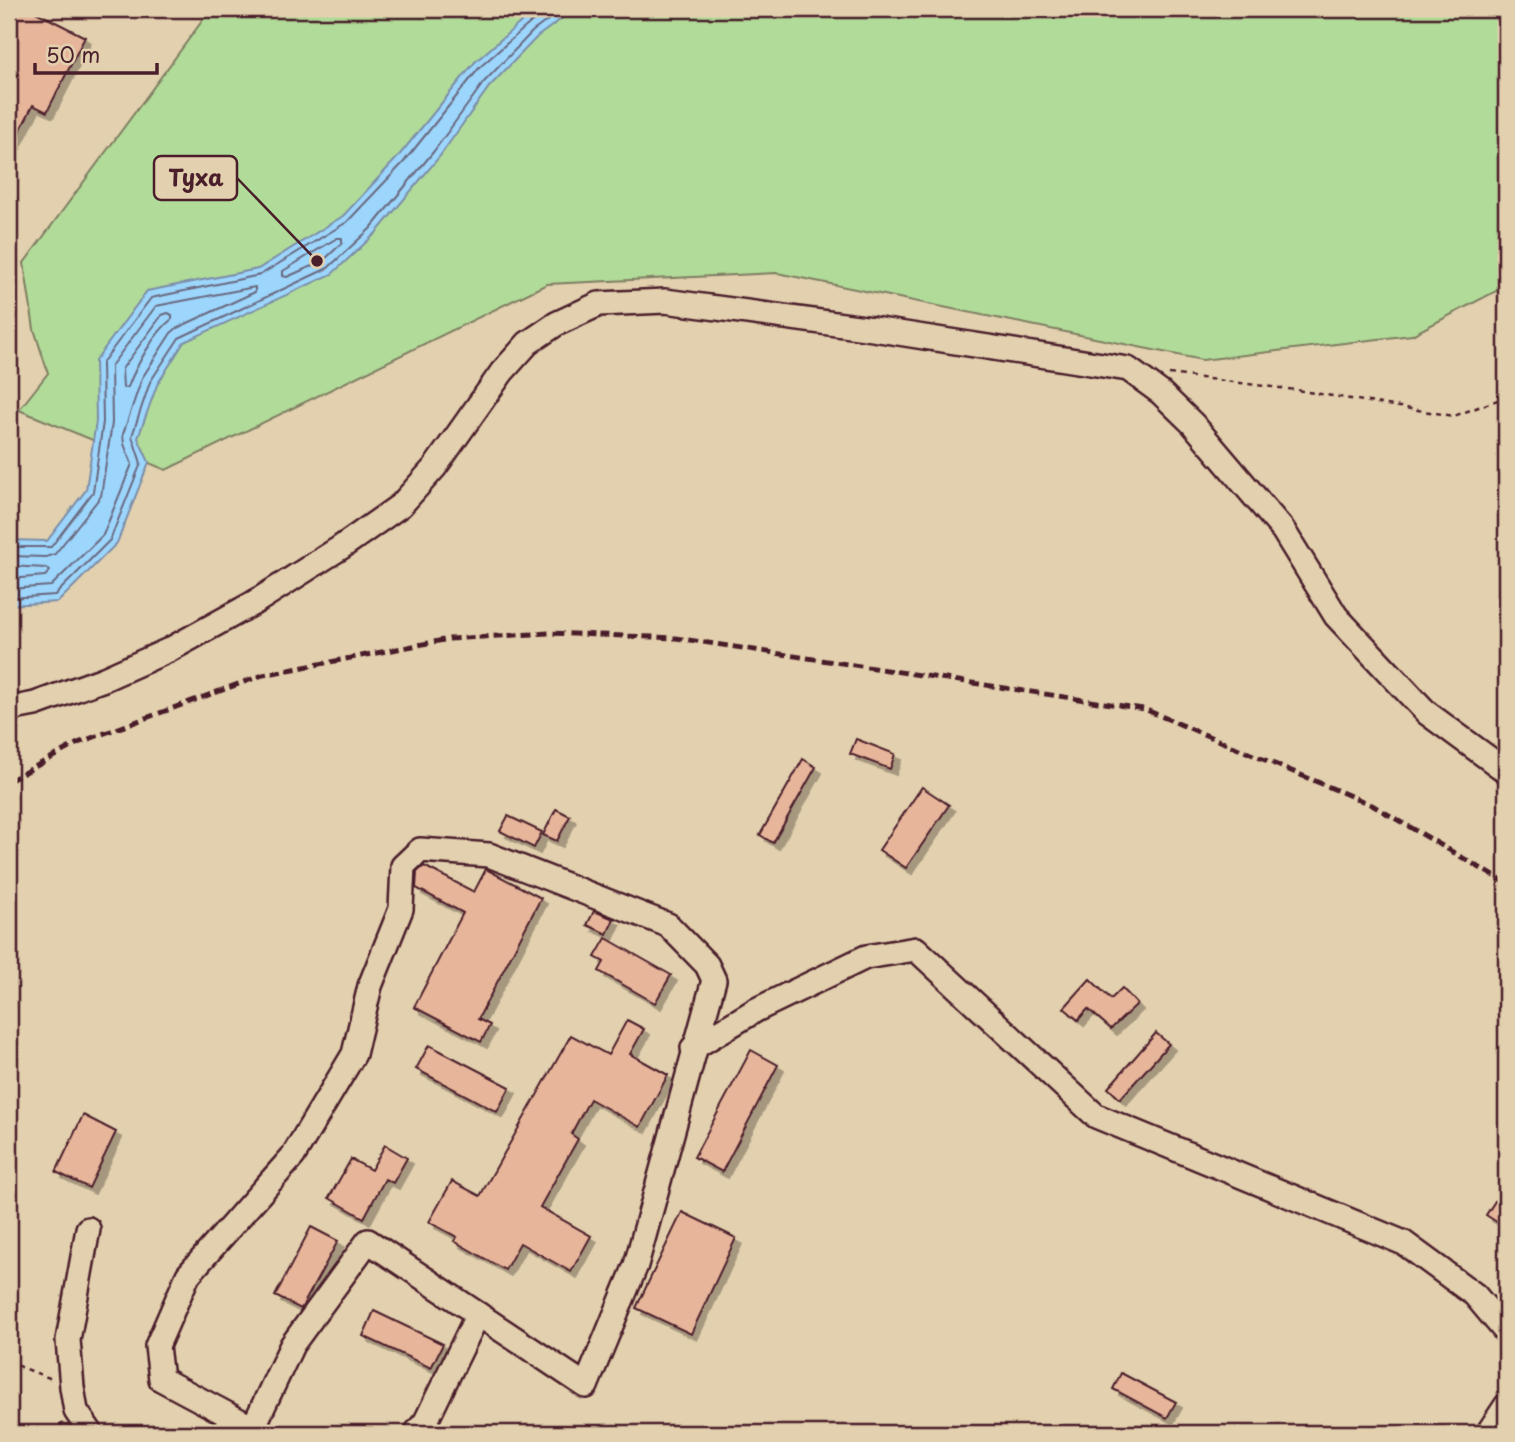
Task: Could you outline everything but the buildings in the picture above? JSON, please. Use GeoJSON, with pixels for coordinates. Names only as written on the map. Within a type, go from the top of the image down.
{"type":"FeatureCollection","features":[{"type":"Feature","properties":{"kind":"street"},"geometry":{"type":"LineString","coordinates":[[9,709],[35,704],[115,674],[169,650],[263,597],[401,505],[435,467],[502,372],[528,343],[556,324],[599,304],[665,301],[873,329],[1128,369],[1161,393],[1193,424],[1283,530],[1336,617],[1427,713],[1506,771]]}},
{"type":"Feature","properties":{"kind":"street"},"geometry":{"type":"LineString","coordinates":[[420,850],[489,855],[668,925],[707,965],[713,980],[693,1048],[636,1265],[586,1386],[368,1241],[292,1345],[256,1432],[161,1379],[157,1346],[188,1275],[293,1156],[354,1054],[370,986],[401,909],[403,866],[420,850]]}},
{"type":"Feature","properties":{"kind":"street"},"geometry":{"type":"LineString","coordinates":[[693,1048],[756,1010],[866,957],[916,949],[1096,1116],[1404,1243],[1475,1295],[1506,1332]]}},
{"type":"Feature","properties":{"kind":"street"},"geometry":{"type":"LineString","coordinates":[[88,1230],[68,1340],[76,1411],[91,1433]]}},
{"type":"Feature","properties":{"kind":"street"},"geometry":{"type":"LineString","coordinates":[[416,1433],[426,1421],[478,1314]]}},
{"type":"Feature","properties":{"kind":"street"},"geometry":{"type":"LineString","coordinates":[[1488,1433],[1506,1406]]}},
{"type":"Feature","properties":{"kind":"path"},"geometry":{"type":"LineString","coordinates":[[1166,374],[1296,390],[1454,416],[1506,397]]}},
{"type":"Feature","properties":{"kind":"path"},"geometry":{"type":"LineString","coordinates":[[9,1360],[20,1367],[72,1387]]}},
{"type":"Feature","properties":{"kind":"green space"},"geometry":{"type":"Polygon","coordinates":[[[211,9],[1506,9],[1506,286],[1412,335],[1202,360],[777,273],[547,284],[166,470],[19,410],[48,373],[34,329],[24,263],[211,9]]]}},
{"type":"Feature","properties":{"kind":"water"},"geometry":{"type":"Polygon","coordinates":[[[536,9],[575,9],[538,36],[489,87],[440,156],[376,233],[332,274],[184,342],[157,385],[138,438],[149,462],[117,543],[58,602],[9,605],[9,540],[47,541],[86,490],[96,421],[95,361],[147,291],[258,269],[343,216],[397,158],[475,62],[536,9]]]}},
{"type":"Feature","properties":{"kind":"railway"},"geometry":{"type":"LineString","coordinates":[[9,781],[78,743],[263,675],[449,639],[549,633],[676,638],[1144,709],[1372,805],[1506,883]]}},
{"type":"Feature","properties":{"kind":"place","name":"Туха"},"geometry":{"type":"Point","coordinates":[317,261]}}]}
